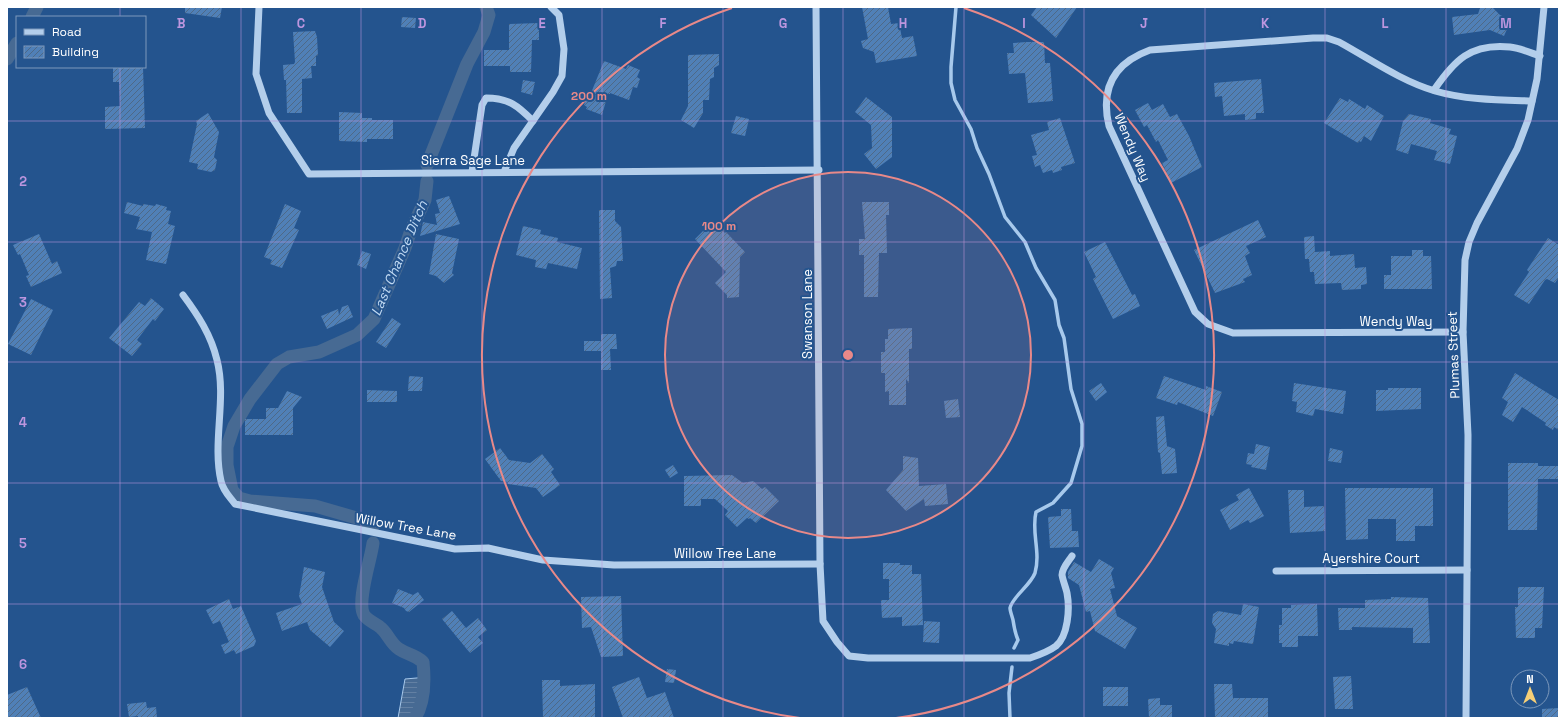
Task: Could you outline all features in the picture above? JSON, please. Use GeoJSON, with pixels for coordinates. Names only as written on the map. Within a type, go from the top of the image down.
{"type":"FeatureCollection","features":[{"type":"Feature","properties":{"kind":"street","name":"Sierra Sage Lane"},"geometry":{"type":"LineString","coordinates":[[259,7],[256,74],[269,113],[309,174],[819,170]]}},
{"type":"Feature","properties":{"kind":"street"},"geometry":{"type":"LineString","coordinates":[[504,172],[514,148],[553,92],[562,76],[564,49],[559,15],[551,7]]}},
{"type":"Feature","properties":{"kind":"street","name":"Swanson Lane"},"geometry":{"type":"LineString","coordinates":[[816,7],[819,170],[820,564],[823,621],[836,642],[849,656],[868,658],[1030,658],[1045,653],[1056,646],[1064,635],[1067,615],[1067,595],[1062,575],[1064,567],[1072,556]]}},
{"type":"Feature","properties":{"kind":"street","name":"Plumas Street"},"geometry":{"type":"LineString","coordinates":[[1466,718],[1468,419],[1463,332],[1464,268],[1469,242],[1477,222],[1519,146],[1532,101],[1540,56],[1544,7]]}},
{"type":"Feature","properties":{"kind":"street","name":"Wendy Way"},"geometry":{"type":"LineString","coordinates":[[1463,332],[1233,333],[1208,324],[1195,312],[1109,126],[1106,112],[1106,97],[1109,84],[1116,72],[1125,63],[1136,55],[1150,50],[1327,38],[1339,42],[1412,82],[1434,90],[1477,99],[1532,101]]}},
{"type":"Feature","properties":{"kind":"street"},"geometry":{"type":"LineString","coordinates":[[1434,90],[1447,71],[1457,60],[1468,53],[1496,47],[1511,47],[1540,56]]}},
{"type":"Feature","properties":{"kind":"street"},"geometry":{"type":"LineString","coordinates":[[472,172],[482,105],[486,98],[497,98],[516,105],[533,121]]}},
{"type":"Feature","properties":{"kind":"street","name":"Willow Tree Lane"},"geometry":{"type":"LineString","coordinates":[[183,295],[204,325],[218,360],[220,376],[219,456],[221,481],[225,492],[235,504],[455,549],[488,548],[543,560],[578,564],[820,564]]}},
{"type":"Feature","properties":{"kind":"street","name":"Ayershire Court"},"geometry":{"type":"LineString","coordinates":[[1276,571],[1467,570]]}},
{"type":"Feature","properties":{"kind":"water"},"geometry":{"type":"Polygon","coordinates":[[[428,677],[426,704],[419,718],[398,718],[405,679],[428,677]]]}},
{"type":"Feature","properties":{"kind":"building"},"geometry":{"type":"Polygon","coordinates":[[[185,7],[222,7],[220,18],[185,13],[185,7]]]}},
{"type":"Feature","properties":{"kind":"building"},"geometry":{"type":"Polygon","coordinates":[[[862,7],[888,7],[891,24],[899,23],[902,38],[913,36],[917,56],[876,63],[874,52],[863,48],[861,41],[868,39],[862,7]]]}},
{"type":"Feature","properties":{"kind":"building"},"geometry":{"type":"Polygon","coordinates":[[[1037,7],[1077,7],[1056,38],[1031,15],[1037,7]]]}},
{"type":"Feature","properties":{"kind":"building"},"geometry":{"type":"Polygon","coordinates":[[[1492,7],[1500,15],[1511,20],[1504,36],[1490,30],[1454,35],[1452,17],[1478,14],[1480,8],[1492,7]]]}},
{"type":"Feature","properties":{"kind":"building"},"geometry":{"type":"Polygon","coordinates":[[[402,17],[416,18],[415,28],[401,27],[402,17]]]}},
{"type":"Feature","properties":{"kind":"building"},"geometry":{"type":"Polygon","coordinates":[[[539,23],[539,40],[532,40],[531,72],[510,72],[510,66],[484,66],[484,50],[509,50],[509,24],[539,23]]]}},
{"type":"Feature","properties":{"kind":"building"},"geometry":{"type":"Polygon","coordinates":[[[315,31],[317,37],[318,55],[316,56],[316,66],[311,66],[312,78],[302,79],[302,113],[287,113],[286,80],[284,80],[283,65],[294,64],[295,62],[293,32],[315,31]]]}},
{"type":"Feature","properties":{"kind":"building"},"geometry":{"type":"Polygon","coordinates":[[[1044,42],[1045,63],[1050,63],[1053,101],[1028,103],[1025,73],[1009,74],[1007,53],[1014,53],[1013,43],[1044,42]]]}},
{"type":"Feature","properties":{"kind":"building"},"geometry":{"type":"Polygon","coordinates":[[[719,54],[719,65],[714,68],[714,77],[710,79],[709,100],[703,100],[703,113],[694,128],[681,120],[688,106],[688,55],[719,54]]]}},
{"type":"Feature","properties":{"kind":"building"},"geometry":{"type":"Polygon","coordinates":[[[604,61],[626,69],[628,65],[640,70],[637,77],[640,79],[637,88],[633,87],[629,100],[610,93],[608,94],[602,115],[586,109],[587,107],[584,105],[589,92],[591,93],[604,61]]]}},
{"type":"Feature","properties":{"kind":"building"},"geometry":{"type":"Polygon","coordinates":[[[113,68],[143,68],[145,128],[105,129],[105,107],[120,106],[119,82],[113,82],[113,68]]]}},
{"type":"Feature","properties":{"kind":"building"},"geometry":{"type":"Polygon","coordinates":[[[1261,79],[1264,113],[1256,113],[1256,119],[1245,120],[1245,114],[1224,116],[1222,96],[1215,97],[1214,83],[1261,79]]]}},
{"type":"Feature","properties":{"kind":"building"},"geometry":{"type":"Polygon","coordinates":[[[523,80],[535,82],[532,95],[521,92],[523,80]]]}},
{"type":"Feature","properties":{"kind":"building"},"geometry":{"type":"Polygon","coordinates":[[[866,97],[892,117],[892,157],[876,169],[864,154],[872,148],[871,125],[855,112],[866,97]]]}},
{"type":"Feature","properties":{"kind":"building"},"geometry":{"type":"Polygon","coordinates":[[[1340,98],[1348,102],[1349,99],[1365,109],[1367,105],[1384,116],[1371,141],[1364,136],[1361,142],[1359,141],[1358,143],[1324,123],[1340,98]]]}},
{"type":"Feature","properties":{"kind":"building"},"geometry":{"type":"Polygon","coordinates":[[[1148,103],[1152,110],[1163,104],[1170,117],[1177,114],[1189,136],[1202,167],[1171,183],[1162,163],[1168,160],[1158,140],[1156,142],[1147,125],[1144,127],[1135,110],[1148,103]]]}},
{"type":"Feature","properties":{"kind":"building"},"geometry":{"type":"Polygon","coordinates":[[[339,112],[362,113],[362,118],[372,118],[372,120],[393,120],[393,139],[367,139],[367,142],[339,141],[339,112]]]}},
{"type":"Feature","properties":{"kind":"building"},"geometry":{"type":"Polygon","coordinates":[[[208,113],[219,132],[214,157],[217,160],[215,170],[211,172],[197,169],[198,164],[189,162],[197,124],[196,121],[208,113]]]}},
{"type":"Feature","properties":{"kind":"building"},"geometry":{"type":"Polygon","coordinates":[[[1409,114],[1431,119],[1430,123],[1451,129],[1449,134],[1457,136],[1450,164],[1434,160],[1437,151],[1411,144],[1408,154],[1396,150],[1403,121],[1409,114]]]}},
{"type":"Feature","properties":{"kind":"building"},"geometry":{"type":"Polygon","coordinates":[[[736,116],[749,119],[745,136],[731,133],[736,116]]]}},
{"type":"Feature","properties":{"kind":"building"},"geometry":{"type":"Polygon","coordinates":[[[1060,118],[1075,163],[1061,167],[1062,170],[1053,173],[1052,170],[1043,173],[1040,165],[1035,167],[1032,156],[1037,155],[1031,135],[1049,130],[1047,122],[1060,118]]]}},
{"type":"Feature","properties":{"kind":"building"},"geometry":{"type":"Polygon","coordinates":[[[449,196],[460,224],[420,236],[423,222],[437,225],[435,214],[440,213],[436,200],[449,196]]]}},
{"type":"Feature","properties":{"kind":"building"},"geometry":{"type":"Polygon","coordinates":[[[127,202],[143,206],[143,204],[155,206],[156,204],[167,207],[166,210],[171,211],[168,224],[175,226],[166,264],[146,260],[152,232],[136,229],[140,217],[124,213],[127,202]]]}},
{"type":"Feature","properties":{"kind":"building"},"geometry":{"type":"Polygon","coordinates":[[[862,202],[889,202],[889,215],[886,215],[887,253],[879,253],[878,297],[864,297],[864,255],[859,255],[859,239],[865,239],[862,202]]]}},
{"type":"Feature","properties":{"kind":"building"},"geometry":{"type":"Polygon","coordinates":[[[285,204],[301,211],[294,228],[299,230],[282,268],[270,264],[272,260],[264,257],[285,204]]]}},
{"type":"Feature","properties":{"kind":"building"},"geometry":{"type":"Polygon","coordinates":[[[599,210],[615,210],[615,221],[621,227],[623,261],[617,261],[616,266],[610,268],[612,298],[600,299],[599,210]]]}},
{"type":"Feature","properties":{"kind":"building"},"geometry":{"type":"Polygon","coordinates":[[[1258,220],[1266,237],[1246,246],[1250,253],[1245,256],[1252,275],[1243,279],[1245,282],[1215,293],[1194,250],[1258,220]]]}},
{"type":"Feature","properties":{"kind":"building"},"geometry":{"type":"Polygon","coordinates":[[[713,221],[745,252],[740,257],[739,297],[727,298],[727,295],[715,283],[726,272],[695,239],[713,221]]]}},
{"type":"Feature","properties":{"kind":"building"},"geometry":{"type":"Polygon","coordinates":[[[523,226],[541,230],[540,234],[558,238],[557,242],[582,248],[577,269],[548,263],[546,269],[535,267],[536,260],[516,255],[523,226]]]}},
{"type":"Feature","properties":{"kind":"building"},"geometry":{"type":"Polygon","coordinates":[[[39,234],[52,264],[57,261],[62,273],[31,287],[26,276],[29,275],[20,254],[18,255],[13,245],[39,234]]]}},
{"type":"Feature","properties":{"kind":"building"},"geometry":{"type":"Polygon","coordinates":[[[436,234],[459,239],[452,273],[454,275],[444,283],[436,276],[429,274],[436,234]]]}},
{"type":"Feature","properties":{"kind":"building"},"geometry":{"type":"Polygon","coordinates":[[[1314,236],[1315,252],[1330,251],[1330,256],[1354,254],[1355,268],[1366,267],[1367,284],[1361,285],[1361,289],[1342,290],[1341,283],[1315,284],[1314,272],[1310,272],[1309,259],[1305,259],[1304,237],[1314,236]]]}},
{"type":"Feature","properties":{"kind":"building"},"geometry":{"type":"Polygon","coordinates":[[[1548,238],[1559,245],[1559,277],[1555,283],[1547,279],[1545,280],[1529,304],[1514,295],[1529,272],[1527,270],[1548,238]]]}},
{"type":"Feature","properties":{"kind":"building"},"geometry":{"type":"Polygon","coordinates":[[[1105,242],[1132,295],[1135,294],[1140,306],[1113,319],[1093,279],[1096,277],[1084,252],[1105,242]]]}},
{"type":"Feature","properties":{"kind":"building"},"geometry":{"type":"Polygon","coordinates":[[[1412,250],[1423,250],[1423,256],[1431,256],[1432,289],[1384,289],[1384,275],[1391,275],[1391,256],[1412,256],[1412,250]]]}},
{"type":"Feature","properties":{"kind":"building"},"geometry":{"type":"Polygon","coordinates":[[[362,251],[371,254],[366,269],[357,265],[362,251]]]}},
{"type":"Feature","properties":{"kind":"building"},"geometry":{"type":"Polygon","coordinates":[[[151,298],[164,309],[155,321],[153,319],[137,340],[142,344],[132,356],[109,338],[139,302],[145,306],[151,298]]]}},
{"type":"Feature","properties":{"kind":"building"},"geometry":{"type":"Polygon","coordinates":[[[31,299],[53,310],[31,355],[8,344],[31,299]]]}},
{"type":"Feature","properties":{"kind":"building"},"geometry":{"type":"Polygon","coordinates":[[[348,305],[353,317],[327,329],[321,316],[338,309],[339,315],[342,307],[348,305]]]}},
{"type":"Feature","properties":{"kind":"building"},"geometry":{"type":"Polygon","coordinates":[[[392,318],[401,324],[386,348],[376,342],[392,318]]]}},
{"type":"Feature","properties":{"kind":"building"},"geometry":{"type":"Polygon","coordinates":[[[912,328],[912,349],[909,349],[909,383],[906,379],[906,405],[889,405],[889,391],[885,392],[885,373],[881,373],[881,352],[885,352],[885,339],[888,339],[888,329],[912,328]]]}},
{"type":"Feature","properties":{"kind":"building"},"geometry":{"type":"Polygon","coordinates":[[[601,334],[616,334],[617,349],[610,349],[611,370],[601,370],[601,351],[584,351],[584,341],[601,341],[601,334]]]}},
{"type":"Feature","properties":{"kind":"building"},"geometry":{"type":"Polygon","coordinates":[[[1515,373],[1559,400],[1559,430],[1554,427],[1553,430],[1545,425],[1546,423],[1522,407],[1513,422],[1502,415],[1508,402],[1502,398],[1515,373]]]}},
{"type":"Feature","properties":{"kind":"building"},"geometry":{"type":"Polygon","coordinates":[[[409,376],[423,377],[422,391],[408,391],[409,376]]]}},
{"type":"Feature","properties":{"kind":"building"},"geometry":{"type":"Polygon","coordinates":[[[1164,376],[1206,390],[1206,386],[1222,392],[1213,416],[1178,402],[1177,405],[1156,398],[1164,376]]]}},
{"type":"Feature","properties":{"kind":"building"},"geometry":{"type":"Polygon","coordinates":[[[1101,383],[1107,392],[1096,401],[1089,391],[1101,383]]]}},
{"type":"Feature","properties":{"kind":"building"},"geometry":{"type":"Polygon","coordinates":[[[1294,383],[1346,391],[1343,414],[1315,409],[1313,416],[1296,412],[1297,402],[1292,401],[1294,383]]]}},
{"type":"Feature","properties":{"kind":"building"},"geometry":{"type":"Polygon","coordinates":[[[1388,388],[1421,388],[1421,409],[1376,411],[1376,390],[1388,390],[1388,388]]]}},
{"type":"Feature","properties":{"kind":"building"},"geometry":{"type":"Polygon","coordinates":[[[367,390],[397,391],[397,402],[367,402],[367,390]]]}},
{"type":"Feature","properties":{"kind":"building"},"geometry":{"type":"Polygon","coordinates":[[[287,391],[302,397],[293,408],[293,435],[245,435],[245,419],[266,419],[266,408],[278,408],[287,391]]]}},
{"type":"Feature","properties":{"kind":"building"},"geometry":{"type":"Polygon","coordinates":[[[958,399],[960,417],[946,418],[944,401],[958,399]]]}},
{"type":"Feature","properties":{"kind":"building"},"geometry":{"type":"Polygon","coordinates":[[[1164,416],[1167,446],[1175,449],[1177,473],[1162,474],[1160,453],[1158,452],[1156,417],[1164,416]]]}},
{"type":"Feature","properties":{"kind":"building"},"geometry":{"type":"Polygon","coordinates":[[[1256,444],[1270,447],[1266,470],[1251,467],[1252,465],[1246,464],[1248,453],[1254,454],[1256,444]]]}},
{"type":"Feature","properties":{"kind":"building"},"geometry":{"type":"Polygon","coordinates":[[[500,448],[509,460],[530,463],[542,454],[554,469],[551,472],[560,485],[543,497],[536,488],[508,484],[508,482],[501,481],[485,459],[500,448]]]}},
{"type":"Feature","properties":{"kind":"building"},"geometry":{"type":"Polygon","coordinates":[[[1330,448],[1343,451],[1341,463],[1328,461],[1330,448]]]}},
{"type":"Feature","properties":{"kind":"building"},"geometry":{"type":"Polygon","coordinates":[[[903,456],[918,458],[919,486],[946,484],[948,504],[925,506],[924,499],[906,511],[886,490],[903,470],[903,456]]]}},
{"type":"Feature","properties":{"kind":"building"},"geometry":{"type":"Polygon","coordinates":[[[1508,463],[1538,463],[1538,466],[1559,466],[1559,479],[1538,479],[1537,530],[1508,530],[1508,463]]]}},
{"type":"Feature","properties":{"kind":"building"},"geometry":{"type":"Polygon","coordinates":[[[673,465],[678,473],[670,478],[665,470],[673,465]]]}},
{"type":"Feature","properties":{"kind":"building"},"geometry":{"type":"Polygon","coordinates":[[[732,475],[743,483],[753,481],[762,489],[765,487],[779,501],[756,523],[750,518],[747,518],[737,527],[725,515],[728,511],[715,499],[701,499],[701,506],[684,506],[684,476],[732,475]]]}},
{"type":"Feature","properties":{"kind":"building"},"geometry":{"type":"Polygon","coordinates":[[[1249,488],[1264,516],[1250,523],[1248,520],[1230,530],[1220,510],[1239,500],[1236,495],[1249,488]]]}},
{"type":"Feature","properties":{"kind":"building"},"geometry":{"type":"Polygon","coordinates":[[[1345,488],[1433,488],[1433,526],[1415,526],[1415,541],[1396,541],[1396,519],[1368,519],[1368,539],[1346,540],[1345,488]]]}},
{"type":"Feature","properties":{"kind":"building"},"geometry":{"type":"Polygon","coordinates":[[[1288,490],[1304,490],[1304,507],[1324,506],[1325,531],[1290,533],[1288,490]]]}},
{"type":"Feature","properties":{"kind":"building"},"geometry":{"type":"Polygon","coordinates":[[[1061,509],[1071,509],[1072,531],[1078,531],[1079,547],[1050,548],[1048,517],[1061,516],[1061,509]]]}},
{"type":"Feature","properties":{"kind":"building"},"geometry":{"type":"Polygon","coordinates":[[[1099,559],[1114,568],[1111,573],[1115,588],[1110,589],[1117,616],[1137,628],[1125,649],[1095,631],[1090,611],[1086,612],[1079,585],[1068,578],[1068,572],[1074,562],[1091,572],[1099,559]]]}},
{"type":"Feature","properties":{"kind":"building"},"geometry":{"type":"Polygon","coordinates":[[[883,563],[912,565],[912,574],[921,574],[923,625],[902,626],[902,617],[882,618],[881,600],[889,600],[889,579],[883,579],[883,563]]]}},
{"type":"Feature","properties":{"kind":"building"},"geometry":{"type":"Polygon","coordinates":[[[304,567],[325,572],[322,587],[334,622],[344,631],[330,647],[310,630],[307,622],[282,631],[276,613],[302,604],[299,596],[304,567]]]}},
{"type":"Feature","properties":{"kind":"building"},"geometry":{"type":"Polygon","coordinates":[[[1518,587],[1544,587],[1542,628],[1535,628],[1535,638],[1516,638],[1515,607],[1518,607],[1518,587]]]}},
{"type":"Feature","properties":{"kind":"building"},"geometry":{"type":"Polygon","coordinates":[[[398,589],[413,595],[418,592],[424,600],[409,612],[406,611],[404,608],[392,603],[398,589]]]}},
{"type":"Feature","properties":{"kind":"building"},"geometry":{"type":"Polygon","coordinates":[[[621,596],[623,656],[601,657],[591,627],[582,628],[581,597],[621,596]]]}},
{"type":"Feature","properties":{"kind":"building"},"geometry":{"type":"Polygon","coordinates":[[[1391,597],[1428,598],[1430,643],[1413,643],[1413,628],[1352,627],[1352,630],[1339,630],[1338,608],[1365,608],[1365,600],[1391,599],[1391,597]]]}},
{"type":"Feature","properties":{"kind":"building"},"geometry":{"type":"Polygon","coordinates":[[[229,599],[233,609],[241,606],[256,641],[254,646],[236,654],[234,650],[225,654],[221,645],[229,642],[220,621],[213,624],[206,610],[229,599]]]}},
{"type":"Feature","properties":{"kind":"building"},"geometry":{"type":"Polygon","coordinates":[[[1243,604],[1259,607],[1253,644],[1234,641],[1233,644],[1229,643],[1229,646],[1214,643],[1216,629],[1212,623],[1213,614],[1218,611],[1241,615],[1243,604]]]}},
{"type":"Feature","properties":{"kind":"building"},"geometry":{"type":"Polygon","coordinates":[[[1317,604],[1318,636],[1298,636],[1298,647],[1282,647],[1282,643],[1279,643],[1279,625],[1282,625],[1282,608],[1291,608],[1291,605],[1317,604]]]}},
{"type":"Feature","properties":{"kind":"building"},"geometry":{"type":"Polygon","coordinates":[[[452,611],[466,628],[478,618],[487,630],[478,637],[483,643],[470,653],[442,619],[452,611]]]}},
{"type":"Feature","properties":{"kind":"building"},"geometry":{"type":"Polygon","coordinates":[[[924,621],[940,622],[939,643],[923,642],[924,621]]]}},
{"type":"Feature","properties":{"kind":"building"},"geometry":{"type":"Polygon","coordinates":[[[667,669],[676,670],[674,683],[665,682],[667,669]]]}},
{"type":"Feature","properties":{"kind":"building"},"geometry":{"type":"Polygon","coordinates":[[[1351,676],[1353,709],[1335,709],[1333,677],[1351,676]]]}},
{"type":"Feature","properties":{"kind":"building"},"geometry":{"type":"Polygon","coordinates":[[[639,677],[647,698],[665,692],[674,718],[623,718],[612,687],[639,677]]]}},
{"type":"Feature","properties":{"kind":"building"},"geometry":{"type":"Polygon","coordinates":[[[542,680],[560,680],[560,686],[595,684],[595,718],[543,718],[542,680]]]}},
{"type":"Feature","properties":{"kind":"building"},"geometry":{"type":"Polygon","coordinates":[[[1214,684],[1232,684],[1233,698],[1268,698],[1268,718],[1215,717],[1214,684]]]}},
{"type":"Feature","properties":{"kind":"building"},"geometry":{"type":"Polygon","coordinates":[[[27,687],[41,718],[7,718],[7,695],[27,687]]]}},
{"type":"Feature","properties":{"kind":"building"},"geometry":{"type":"Polygon","coordinates":[[[1103,687],[1128,687],[1128,706],[1103,706],[1103,687]]]}},
{"type":"Feature","properties":{"kind":"building"},"geometry":{"type":"Polygon","coordinates":[[[1160,698],[1160,705],[1172,705],[1172,718],[1149,718],[1148,699],[1160,698]]]}},
{"type":"Feature","properties":{"kind":"building"},"geometry":{"type":"Polygon","coordinates":[[[146,702],[147,708],[156,707],[157,718],[138,718],[138,716],[129,717],[127,704],[146,702]]]}},
{"type":"Feature","properties":{"kind":"building"},"geometry":{"type":"Polygon","coordinates":[[[1559,708],[1559,718],[1542,718],[1542,709],[1559,708]]]}},
{"type":"Feature","properties":{"kind":"waterway","name":"Last Chance Ditch"},"geometry":{"type":"LineString","coordinates":[[32,16],[37,7]]}},
{"type":"Feature","properties":{"kind":"waterway","name":"Last Chance Ditch"},"geometry":{"type":"LineString","coordinates":[[427,165],[467,64],[484,32],[489,15],[486,7]]}},
{"type":"Feature","properties":{"kind":"waterway"},"geometry":{"type":"LineString","coordinates":[[956,7],[951,67],[951,83],[955,100],[971,129],[977,148],[989,174],[1005,217],[1025,242],[1036,268],[1055,300],[1059,325],[1064,338],[1071,389],[1082,424],[1082,446],[1071,483],[1053,503],[1036,512],[1035,527],[1037,565],[1035,573],[1033,578],[1011,604],[1010,608],[1018,640],[1014,648]]}},
{"type":"Feature","properties":{"kind":"waterway","name":"Last Chance Ditch"},"geometry":{"type":"LineString","coordinates":[[7,59],[16,45]]}},
{"type":"Feature","properties":{"kind":"waterway","name":"Last Chance Ditch"},"geometry":{"type":"LineString","coordinates":[[374,525],[367,521],[315,506],[250,501],[239,498],[232,490],[227,465],[227,447],[234,426],[250,399],[277,364],[289,357],[319,352],[357,335],[374,319],[425,200],[427,181]]}},
{"type":"Feature","properties":{"kind":"waterway","name":"Last Chance Ditch"},"geometry":{"type":"LineString","coordinates":[[373,543],[363,591],[362,609],[364,615],[381,628],[396,647],[417,657],[423,662],[424,691],[421,705],[415,718]]}},
{"type":"Feature","properties":{"kind":"waterway"},"geometry":{"type":"LineString","coordinates":[[1010,718],[1009,693],[1012,667]]}}]}
